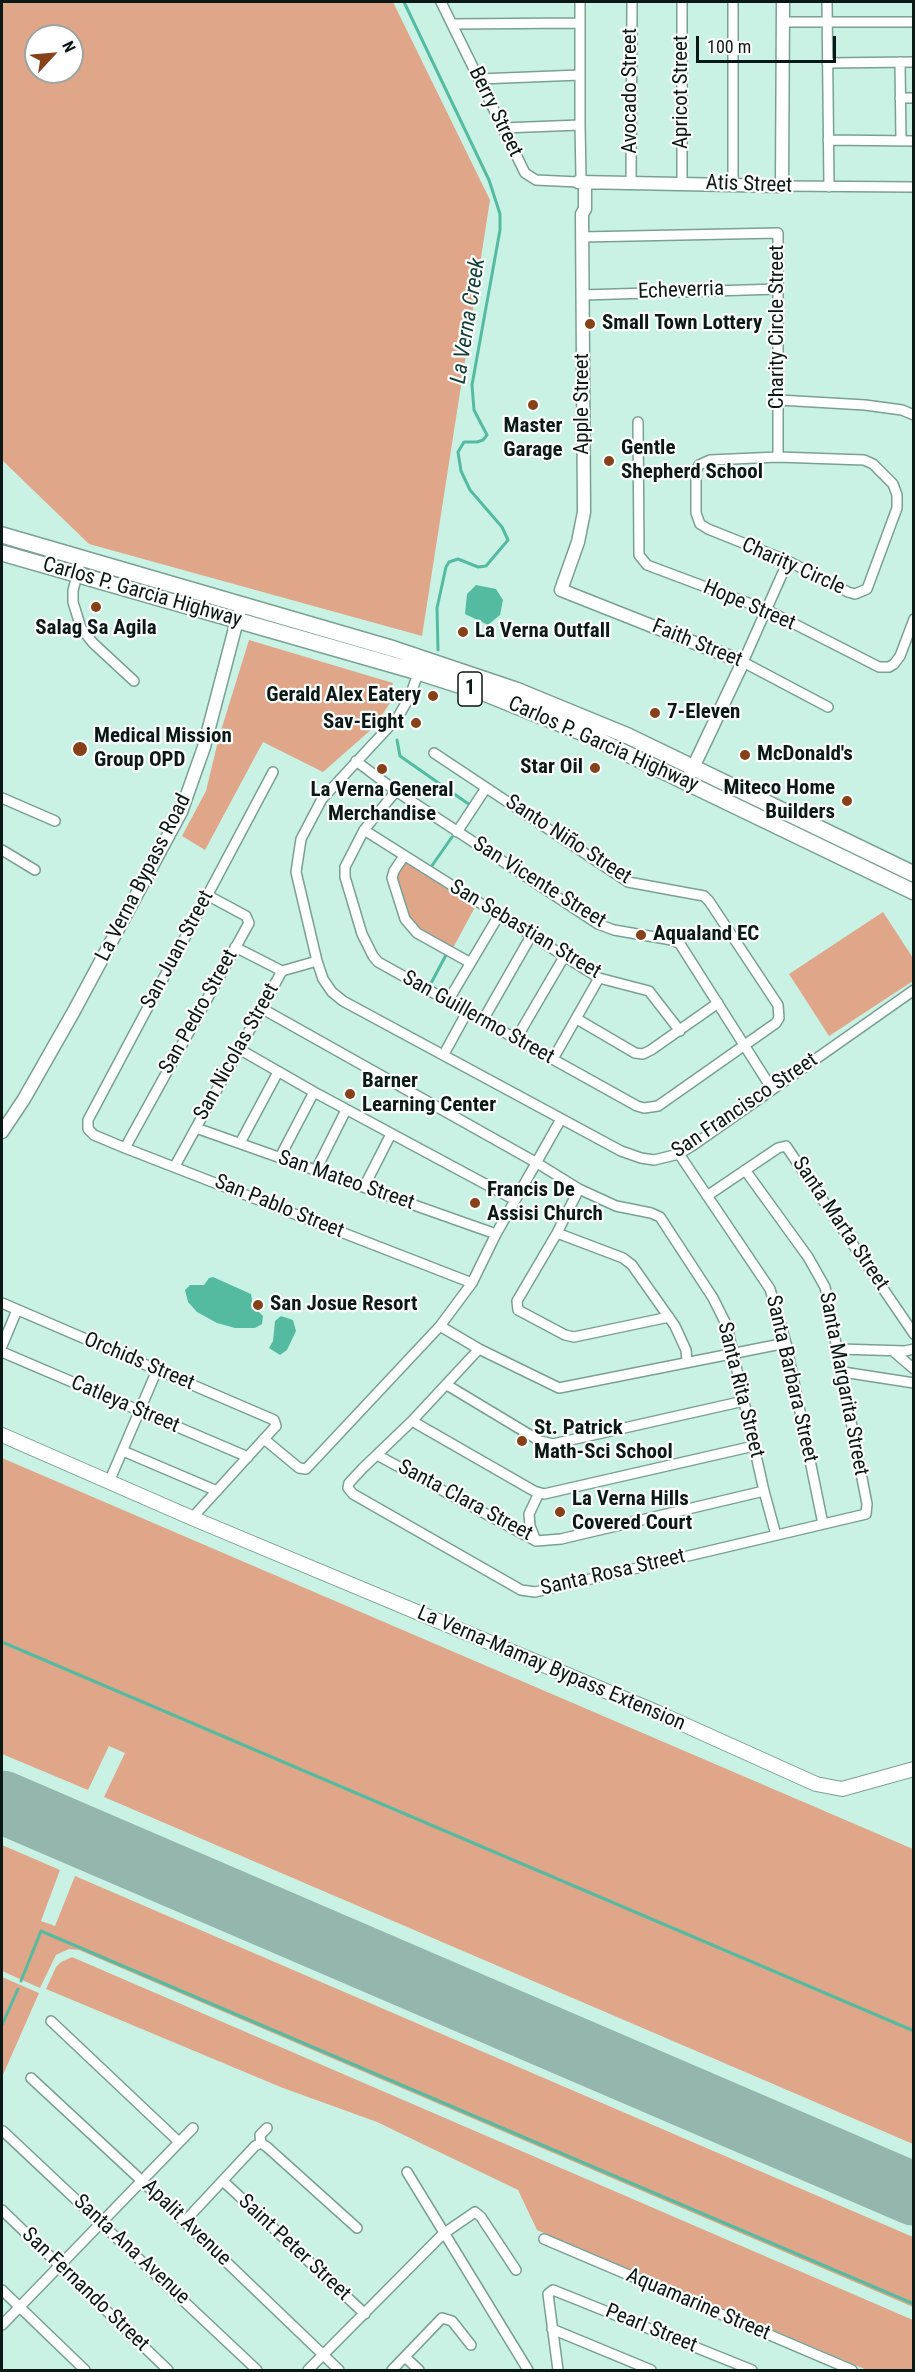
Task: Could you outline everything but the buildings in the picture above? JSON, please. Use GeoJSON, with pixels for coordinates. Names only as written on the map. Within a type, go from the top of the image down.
{"type":"FeatureCollection","features":[{"type":"Feature","properties":{"kind":"highway","name":"Carlos P. Garcia Highway"},"geometry":{"type":"LineString","coordinates":[[2,535],[241,605],[421,665],[484,693],[590,728],[690,774],[800,819],[914,874]]}},
{"type":"Feature","properties":{"kind":"highway","name":"Carlos P. Garcia Highway"},"geometry":{"type":"LineString","coordinates":[[2,553],[237,621],[421,665]]}},
{"type":"Feature","properties":{"kind":"highway","name":"Carlos P. Garcia Highway"},"geometry":{"type":"LineString","coordinates":[[690,774],[793,834],[914,892]]}},
{"type":"Feature","properties":{"kind":"highway"},"geometry":{"type":"LineString","coordinates":[[793,834],[800,819]]}},
{"type":"Feature","properties":{"kind":"main road","name":"La Verna-Mamay Bypass Extension"},"geometry":{"type":"LineString","coordinates":[[2,1436],[656,1712],[816,1784],[842,1789],[914,1768]]}},
{"type":"Feature","properties":{"kind":"street","name":"Berry Street"},"geometry":{"type":"LineString","coordinates":[[441,2],[522,169],[531,179],[581,180]]}},
{"type":"Feature","properties":{"kind":"street","name":"Apple Street"},"geometry":{"type":"LineString","coordinates":[[561,590],[578,542],[584,512],[582,214],[578,209],[581,180],[580,2]]}},
{"type":"Feature","properties":{"kind":"street","name":"Avocado Street"},"geometry":{"type":"LineString","coordinates":[[631,181],[632,2]]}},
{"type":"Feature","properties":{"kind":"street","name":"Apricot Street"},"geometry":{"type":"LineString","coordinates":[[682,2],[682,183]]}},
{"type":"Feature","properties":{"kind":"street"},"geometry":{"type":"LineString","coordinates":[[733,2],[733,184]]}},
{"type":"Feature","properties":{"kind":"street"},"geometry":{"type":"LineString","coordinates":[[782,186],[783,2]]}},
{"type":"Feature","properties":{"kind":"street"},"geometry":{"type":"LineString","coordinates":[[827,2],[829,188]]}},
{"type":"Feature","properties":{"kind":"street"},"geometry":{"type":"LineString","coordinates":[[783,22],[914,22]]}},
{"type":"Feature","properties":{"kind":"street"},"geometry":{"type":"LineString","coordinates":[[452,24],[580,23]]}},
{"type":"Feature","properties":{"kind":"street"},"geometry":{"type":"LineString","coordinates":[[900,62],[901,141]]}},
{"type":"Feature","properties":{"kind":"street"},"geometry":{"type":"LineString","coordinates":[[827,63],[914,62]]}},
{"type":"Feature","properties":{"kind":"street"},"geometry":{"type":"LineString","coordinates":[[479,79],[580,75]]}},
{"type":"Feature","properties":{"kind":"street"},"geometry":{"type":"LineString","coordinates":[[900,98],[914,98]]}},
{"type":"Feature","properties":{"kind":"street"},"geometry":{"type":"LineString","coordinates":[[503,128],[580,125]]}},
{"type":"Feature","properties":{"kind":"street"},"geometry":{"type":"LineString","coordinates":[[828,140],[914,141]]}},
{"type":"Feature","properties":{"kind":"street","name":"Atis Street"},"geometry":{"type":"LineString","coordinates":[[581,180],[829,188],[914,187]]}},
{"type":"Feature","properties":{"kind":"street","name":"Charity Circle Street"},"geometry":{"type":"LineString","coordinates":[[582,237],[778,233],[778,457]]}},
{"type":"Feature","properties":{"kind":"street","name":"Echeverria"},"geometry":{"type":"LineString","coordinates":[[583,295],[778,289]]}},
{"type":"Feature","properties":{"kind":"street"},"geometry":{"type":"LineString","coordinates":[[779,400],[865,405],[902,410],[914,416]]}},
{"type":"Feature","properties":{"kind":"street","name":"Hope Street"},"geometry":{"type":"LineString","coordinates":[[638,422],[639,555],[647,566],[767,610],[872,664],[885,668],[894,664],[900,656],[914,619]]}},
{"type":"Feature","properties":{"kind":"street","name":"Charity Circle"},"geometry":{"type":"LineString","coordinates":[[778,457],[864,460],[884,473],[897,495],[897,508],[869,584],[862,592],[855,594],[848,592],[788,561],[703,528],[696,513],[696,471],[699,465],[710,460],[778,457]]}},
{"type":"Feature","properties":{"kind":"street"},"geometry":{"type":"LineString","coordinates":[[81,558],[76,574],[73,602],[81,628],[93,643],[134,681]]}},
{"type":"Feature","properties":{"kind":"street"},"geometry":{"type":"LineString","coordinates":[[690,774],[788,561]]}},
{"type":"Feature","properties":{"kind":"street","name":"Faith Street"},"geometry":{"type":"LineString","coordinates":[[561,590],[743,662],[828,707]]}},
{"type":"Feature","properties":{"kind":"street","name":"La Verna Bypass Road"},"geometry":{"type":"LineString","coordinates":[[2,1132],[41,1070],[181,812],[204,747],[241,605]]}},
{"type":"Feature","properties":{"kind":"street","name":"San Francisco Street"},"geometry":{"type":"LineString","coordinates":[[421,665],[404,708],[392,726],[356,761],[317,808],[301,839],[296,872],[300,896],[323,978],[332,992],[343,1001],[561,1119],[641,1158],[665,1158],[679,1154],[914,990]]}},
{"type":"Feature","properties":{"kind":"street","name":"Santo Niño Street"},"geometry":{"type":"LineString","coordinates":[[434,753],[632,884],[699,894],[709,901],[778,1005],[779,1018],[776,1023],[745,1046]]}},
{"type":"Feature","properties":{"kind":"street","name":"San Vicente Street"},"geometry":{"type":"LineString","coordinates":[[356,761],[396,791],[598,924],[614,930],[672,940],[680,944],[772,1089]]}},
{"type":"Feature","properties":{"kind":"street","name":"San Juan Street"},"geometry":{"type":"LineString","coordinates":[[88,1129],[88,1120],[273,772]]}},
{"type":"Feature","properties":{"kind":"street"},"geometry":{"type":"LineString","coordinates":[[458,832],[486,788]]}},
{"type":"Feature","properties":{"kind":"street","name":"San Guillermo Street"},"geometry":{"type":"LineString","coordinates":[[396,791],[364,830],[345,867],[345,877],[367,946],[378,962],[637,1106],[651,1108],[664,1102],[745,1046]]}},
{"type":"Feature","properties":{"kind":"street"},"geometry":{"type":"LineString","coordinates":[[2,798],[55,821]]}},
{"type":"Feature","properties":{"kind":"street","name":"San Sebastian Street"},"geometry":{"type":"LineString","coordinates":[[364,830],[599,978],[649,991],[680,1031]]}},
{"type":"Feature","properties":{"kind":"street"},"geometry":{"type":"LineString","coordinates":[[2,850],[35,870]]}},
{"type":"Feature","properties":{"kind":"street"},"geometry":{"type":"LineString","coordinates":[[404,856],[392,878],[405,919],[417,933],[469,962]]}},
{"type":"Feature","properties":{"kind":"street","name":"San Pedro Street"},"geometry":{"type":"LineString","coordinates":[[126,1148],[249,923],[249,919],[207,895]]}},
{"type":"Feature","properties":{"kind":"street"},"geometry":{"type":"LineString","coordinates":[[448,1001],[469,962],[499,915]]}},
{"type":"Feature","properties":{"kind":"street"},"geometry":{"type":"LineString","coordinates":[[483,1020],[531,936]]}},
{"type":"Feature","properties":{"kind":"street"},"geometry":{"type":"LineString","coordinates":[[235,947],[282,971]]}},
{"type":"Feature","properties":{"kind":"street"},"geometry":{"type":"LineString","coordinates":[[516,1039],[564,957]]}},
{"type":"Feature","properties":{"kind":"street","name":"San Nicolas Street"},"geometry":{"type":"LineString","coordinates":[[175,1166],[282,971],[317,961]]}},
{"type":"Feature","properties":{"kind":"street"},"geometry":{"type":"LineString","coordinates":[[553,1059],[599,978]]}},
{"type":"Feature","properties":{"kind":"street"},"geometry":{"type":"LineString","coordinates":[[577,1019],[635,1053],[643,1054],[718,1004]]}},
{"type":"Feature","properties":{"kind":"street","name":"Santa Rita Street"},"geometry":{"type":"LineString","coordinates":[[261,1008],[537,1163],[579,1189],[616,1206],[660,1217],[725,1319],[776,1535]]}},
{"type":"Feature","properties":{"kind":"street"},"geometry":{"type":"LineString","coordinates":[[444,1054],[467,1012]]}},
{"type":"Feature","properties":{"kind":"street"},"geometry":{"type":"LineString","coordinates":[[239,1049],[346,1110],[515,1200]]}},
{"type":"Feature","properties":{"kind":"street"},"geometry":{"type":"LineString","coordinates":[[240,1143],[278,1072]]}},
{"type":"Feature","properties":{"kind":"street"},"geometry":{"type":"LineString","coordinates":[[279,1157],[314,1092]]}},
{"type":"Feature","properties":{"kind":"street"},"geometry":{"type":"LineString","coordinates":[[316,1170],[346,1110]]}},
{"type":"Feature","properties":{"kind":"street"},"geometry":{"type":"LineString","coordinates":[[192,1518],[264,1439],[298,1468],[306,1469],[440,1326],[472,1283],[496,1234],[561,1119]]}},
{"type":"Feature","properties":{"kind":"street","name":"San Mateo Street"},"geometry":{"type":"LineString","coordinates":[[196,1128],[496,1234]]}},
{"type":"Feature","properties":{"kind":"street","name":"San Pablo Street"},"geometry":{"type":"LineString","coordinates":[[88,1129],[94,1135],[126,1148],[472,1283]]}},
{"type":"Feature","properties":{"kind":"street"},"geometry":{"type":"LineString","coordinates":[[364,1187],[391,1134]]}},
{"type":"Feature","properties":{"kind":"street","name":"Santa Marta Street"},"geometry":{"type":"LineString","coordinates":[[745,1170],[784,1146],[788,1149],[914,1334]]}},
{"type":"Feature","properties":{"kind":"street","name":"Santa Barbara Street"},"geometry":{"type":"LineString","coordinates":[[679,1154],[766,1281],[774,1298],[786,1343],[823,1524]]}},
{"type":"Feature","properties":{"kind":"street"},"geometry":{"type":"LineString","coordinates":[[707,1196],[745,1170]]}},
{"type":"Feature","properties":{"kind":"street","name":"Santa Margarita Street"},"geometry":{"type":"LineString","coordinates":[[745,1170],[808,1257],[825,1287],[839,1349],[868,1509],[867,1514]]}},
{"type":"Feature","properties":{"kind":"street"},"geometry":{"type":"LineString","coordinates":[[579,1189],[557,1233],[517,1301],[520,1312],[565,1335],[574,1337],[669,1317]]}},
{"type":"Feature","properties":{"kind":"street"},"geometry":{"type":"LineString","coordinates":[[557,1233],[623,1258],[637,1271],[682,1339],[687,1362]]}},
{"type":"Feature","properties":{"kind":"street","name":"Orchids Street"},"geometry":{"type":"LineString","coordinates":[[2,1303],[271,1418],[275,1422],[274,1428],[264,1439]]}},
{"type":"Feature","properties":{"kind":"street"},"geometry":{"type":"LineString","coordinates":[[2,1346],[17,1310]]}},
{"type":"Feature","properties":{"kind":"street"},"geometry":{"type":"LineString","coordinates":[[440,1326],[479,1349],[559,1388],[786,1343]]}},
{"type":"Feature","properties":{"kind":"street"},"geometry":{"type":"LineString","coordinates":[[377,1455],[479,1349]]}},
{"type":"Feature","properties":{"kind":"street"},"geometry":{"type":"LineString","coordinates":[[839,1349],[893,1351],[914,1349]]}},
{"type":"Feature","properties":{"kind":"street"},"geometry":{"type":"LineString","coordinates":[[893,1351],[914,1369]]}},
{"type":"Feature","properties":{"kind":"street","name":"Catleya Street"},"geometry":{"type":"LineString","coordinates":[[2,1352],[248,1457]]}},
{"type":"Feature","properties":{"kind":"street"},"geometry":{"type":"LineString","coordinates":[[109,1482],[157,1370]]}},
{"type":"Feature","properties":{"kind":"street"},"geometry":{"type":"LineString","coordinates":[[843,1372],[914,1383]]}},
{"type":"Feature","properties":{"kind":"street"},"geometry":{"type":"LineString","coordinates":[[447,1384],[540,1441],[553,1444],[744,1401]]}},
{"type":"Feature","properties":{"kind":"street"},"geometry":{"type":"LineString","coordinates":[[412,1421],[539,1493],[549,1494],[754,1446]]}},
{"type":"Feature","properties":{"kind":"street"},"geometry":{"type":"LineString","coordinates":[[123,1451],[217,1491]]}},
{"type":"Feature","properties":{"kind":"street","name":"Santa Rosa Street"},"geometry":{"type":"LineString","coordinates":[[377,1455],[349,1483],[348,1488],[353,1494],[527,1592],[544,1590],[867,1514]]}},
{"type":"Feature","properties":{"kind":"street","name":"Santa Clara Street"},"geometry":{"type":"LineString","coordinates":[[377,1455],[536,1541],[561,1539],[764,1491]]}},
{"type":"Feature","properties":{"kind":"street"},"geometry":{"type":"LineString","coordinates":[[536,1541],[530,1526],[529,1514],[539,1493]]}},
{"type":"Feature","properties":{"kind":"street"},"geometry":{"type":"LineString","coordinates":[[51,2021],[179,2142]]}},
{"type":"Feature","properties":{"kind":"street","name":"Apalit Avenue"},"geometry":{"type":"LineString","coordinates":[[31,2078],[339,2370]]}},
{"type":"Feature","properties":{"kind":"street"},"geometry":{"type":"LineString","coordinates":[[2,2325],[193,2128]]}},
{"type":"Feature","properties":{"kind":"street"},"geometry":{"type":"LineString","coordinates":[[261,2144],[260,2135],[267,2128]]}},
{"type":"Feature","properties":{"kind":"street","name":"Santa Ana Avenue"},"geometry":{"type":"LineString","coordinates":[[3,2131],[257,2370]]}},
{"type":"Feature","properties":{"kind":"street"},"geometry":{"type":"LineString","coordinates":[[184,2222],[255,2146],[261,2144],[357,2228]]}},
{"type":"Feature","properties":{"kind":"street"},"geometry":{"type":"LineString","coordinates":[[406,2172],[528,2370]]}},
{"type":"Feature","properties":{"kind":"street","name":"Saint Peter Street"},"geometry":{"type":"LineString","coordinates":[[223,2181],[365,2314]]}},
{"type":"Feature","properties":{"kind":"street","name":"San Fernando Street"},"geometry":{"type":"LineString","coordinates":[[2,2210],[168,2370]]}},
{"type":"Feature","properties":{"kind":"street"},"geometry":{"type":"LineString","coordinates":[[308,2370],[443,2234],[472,2214],[477,2212],[516,2270]]}},
{"type":"Feature","properties":{"kind":"street","name":"Aquamarine Street"},"geometry":{"type":"LineString","coordinates":[[544,2239],[852,2370]]}},
{"type":"Feature","properties":{"kind":"street"},"geometry":{"type":"LineString","coordinates":[[2,2290],[85,2370]]}},
{"type":"Feature","properties":{"kind":"street","name":"Pearl Street"},"geometry":{"type":"LineString","coordinates":[[552,2329],[548,2294],[553,2290],[752,2370]]}},
{"type":"Feature","properties":{"kind":"street"},"geometry":{"type":"LineString","coordinates":[[392,2370],[442,2318],[452,2321],[471,2344]]}},
{"type":"Feature","properties":{"kind":"street"},"geometry":{"type":"LineString","coordinates":[[552,2329],[558,2370]]}},
{"type":"Feature","properties":{"kind":"street"},"geometry":{"type":"LineString","coordinates":[[552,2329],[651,2370]]}},
{"type":"Feature","properties":{"kind":"street"},"geometry":{"type":"LineString","coordinates":[[405,2357],[419,2370]]}},
{"type":"Feature","properties":{"kind":"shaded area"},"geometry":{"type":"Polygon","coordinates":[[[2,2],[393,2],[490,200],[422,636],[89,544],[2,460],[2,2]]]}},
{"type":"Feature","properties":{"kind":"shaded area"},"geometry":{"type":"Polygon","coordinates":[[[476,585],[496,589],[503,600],[500,615],[488,625],[465,614],[467,594],[476,585]]]}},
{"type":"Feature","properties":{"kind":"shaded area"},"geometry":{"type":"Polygon","coordinates":[[[249,640],[393,683],[390,703],[373,728],[323,772],[263,742],[205,850],[182,836],[206,791],[219,737],[249,640]]]}},
{"type":"Feature","properties":{"kind":"shaded area"},"geometry":{"type":"Polygon","coordinates":[[[405,860],[475,907],[452,950],[423,933],[409,919],[398,889],[396,875],[405,860]]]}},
{"type":"Feature","properties":{"kind":"shaded area"},"geometry":{"type":"Polygon","coordinates":[[[883,912],[913,958],[913,981],[829,1036],[789,974],[883,912]]]}},
{"type":"Feature","properties":{"kind":"shaded area"},"geometry":{"type":"Polygon","coordinates":[[[213,1277],[251,1294],[253,1306],[263,1316],[262,1324],[255,1328],[235,1328],[217,1323],[197,1312],[188,1302],[185,1290],[190,1285],[204,1285],[209,1278],[213,1277]]]}},
{"type":"Feature","properties":{"kind":"shaded area"},"geometry":{"type":"Polygon","coordinates":[[[281,1316],[293,1320],[296,1331],[287,1350],[280,1355],[269,1348],[273,1341],[275,1321],[281,1316]]]}},
{"type":"Feature","properties":{"kind":"shaded area"},"geometry":{"type":"Polygon","coordinates":[[[2,1458],[913,1849],[913,2144],[104,1797],[125,1753],[109,1746],[88,1790],[2,1754],[2,1458]]]}},
{"type":"Feature","properties":{"kind":"shaded area"},"geometry":{"type":"Polygon","coordinates":[[[2,1845],[60,1870],[41,1921],[55,1926],[75,1876],[913,2237],[913,2307],[79,1950],[69,1949],[56,1955],[40,1988],[2,1971],[2,1845]]]}},
{"type":"Feature","properties":{"kind":"shaded area"},"geometry":{"type":"Polygon","coordinates":[[[72,1957],[913,2320],[913,2370],[867,2370],[537,2230],[518,2190],[377,2122],[283,2088],[46,1989],[56,1967],[72,1957]]]}},
{"type":"Feature","properties":{"kind":"shaded area"},"geometry":{"type":"Polygon","coordinates":[[[2,1977],[39,1993],[2,2077],[2,1977]]]}},
{"type":"Feature","properties":{"kind":"waterway","name":"La Verna Creek"},"geometry":{"type":"LineString","coordinates":[[404,2],[489,180],[500,214],[500,230],[472,385],[474,410],[487,435],[483,440],[477,442],[464,442],[458,452],[461,471],[470,490],[502,527],[508,540],[486,566],[478,567],[458,559],[449,562],[437,608],[438,650]]}},
{"type":"Feature","properties":{"kind":"waterway","name":"La Verna Creek"},"geometry":{"type":"LineString","coordinates":[[397,740],[400,756],[470,805]]}},
{"type":"Feature","properties":{"kind":"waterway","name":"La Verna Creek"},"geometry":{"type":"LineString","coordinates":[[431,867],[452,837]]}},
{"type":"Feature","properties":{"kind":"waterway","name":"La Verna Creek"},"geometry":{"type":"LineString","coordinates":[[429,987],[446,955]]}},
{"type":"Feature","properties":{"kind":"waterway"},"geometry":{"type":"LineString","coordinates":[[2,1642],[914,2031]]}},
{"type":"Feature","properties":{"kind":"waterway"},"geometry":{"type":"LineString","coordinates":[[21,1981],[41,1931],[914,2304]]}},
{"type":"Feature","properties":{"kind":"waterway"},"geometry":{"type":"LineString","coordinates":[[2,2025],[18,1989]]}},
{"type":"Feature","properties":{"kind":"runway"},"geometry":{"type":"LineString","coordinates":[[2,1802],[914,2194]]}},
{"type":"Feature","properties":{"kind":"place","name":"Small Town Lottery"},"geometry":{"type":"Point","coordinates":[590,324]}},
{"type":"Feature","properties":{"kind":"place","name":"Master Garage"},"geometry":{"type":"Point","coordinates":[533,405]}},
{"type":"Feature","properties":{"kind":"place","name":"Gentle Shepherd School"},"geometry":{"type":"Point","coordinates":[609,461]}},
{"type":"Feature","properties":{"kind":"place","name":"Salag Sa Agila"},"geometry":{"type":"Point","coordinates":[96,607]}},
{"type":"Feature","properties":{"kind":"place","name":"La Verna Outfall"},"geometry":{"type":"Point","coordinates":[463,632]}},
{"type":"Feature","properties":{"kind":"place","name":"Gerald Alex Eatery"},"geometry":{"type":"Point","coordinates":[433,696]}},
{"type":"Feature","properties":{"kind":"place","name":"7-Eleven"},"geometry":{"type":"Point","coordinates":[655,713]}},
{"type":"Feature","properties":{"kind":"place","name":"Sav-Eight"},"geometry":{"type":"Point","coordinates":[416,723]}},
{"type":"Feature","properties":{"kind":"place","name":"Medical Mission Group OPD"},"geometry":{"type":"Point","coordinates":[80,749]}},
{"type":"Feature","properties":{"kind":"place","name":"McDonald's"},"geometry":{"type":"Point","coordinates":[745,755]}},
{"type":"Feature","properties":{"kind":"place","name":"Star Oil"},"geometry":{"type":"Point","coordinates":[595,768]}},
{"type":"Feature","properties":{"kind":"place","name":"La Verna General Merchandise"},"geometry":{"type":"Point","coordinates":[382,769]}},
{"type":"Feature","properties":{"kind":"place","name":"Miteco Home Builders"},"geometry":{"type":"Point","coordinates":[847,801]}},
{"type":"Feature","properties":{"kind":"place","name":"Aqualand EC"},"geometry":{"type":"Point","coordinates":[641,935]}},
{"type":"Feature","properties":{"kind":"place","name":"Barner Learning Center"},"geometry":{"type":"Point","coordinates":[350,1094]}},
{"type":"Feature","properties":{"kind":"place","name":"Francis De Assisi Church"},"geometry":{"type":"Point","coordinates":[475,1203]}},
{"type":"Feature","properties":{"kind":"place","name":"San Josue Resort"},"geometry":{"type":"Point","coordinates":[258,1305]}},
{"type":"Feature","properties":{"kind":"place","name":"St. Patrick Math-Sci School"},"geometry":{"type":"Point","coordinates":[522,1441]}},
{"type":"Feature","properties":{"kind":"place","name":"La Verna Hills Covered Court"},"geometry":{"type":"Point","coordinates":[560,1512]}}]}
